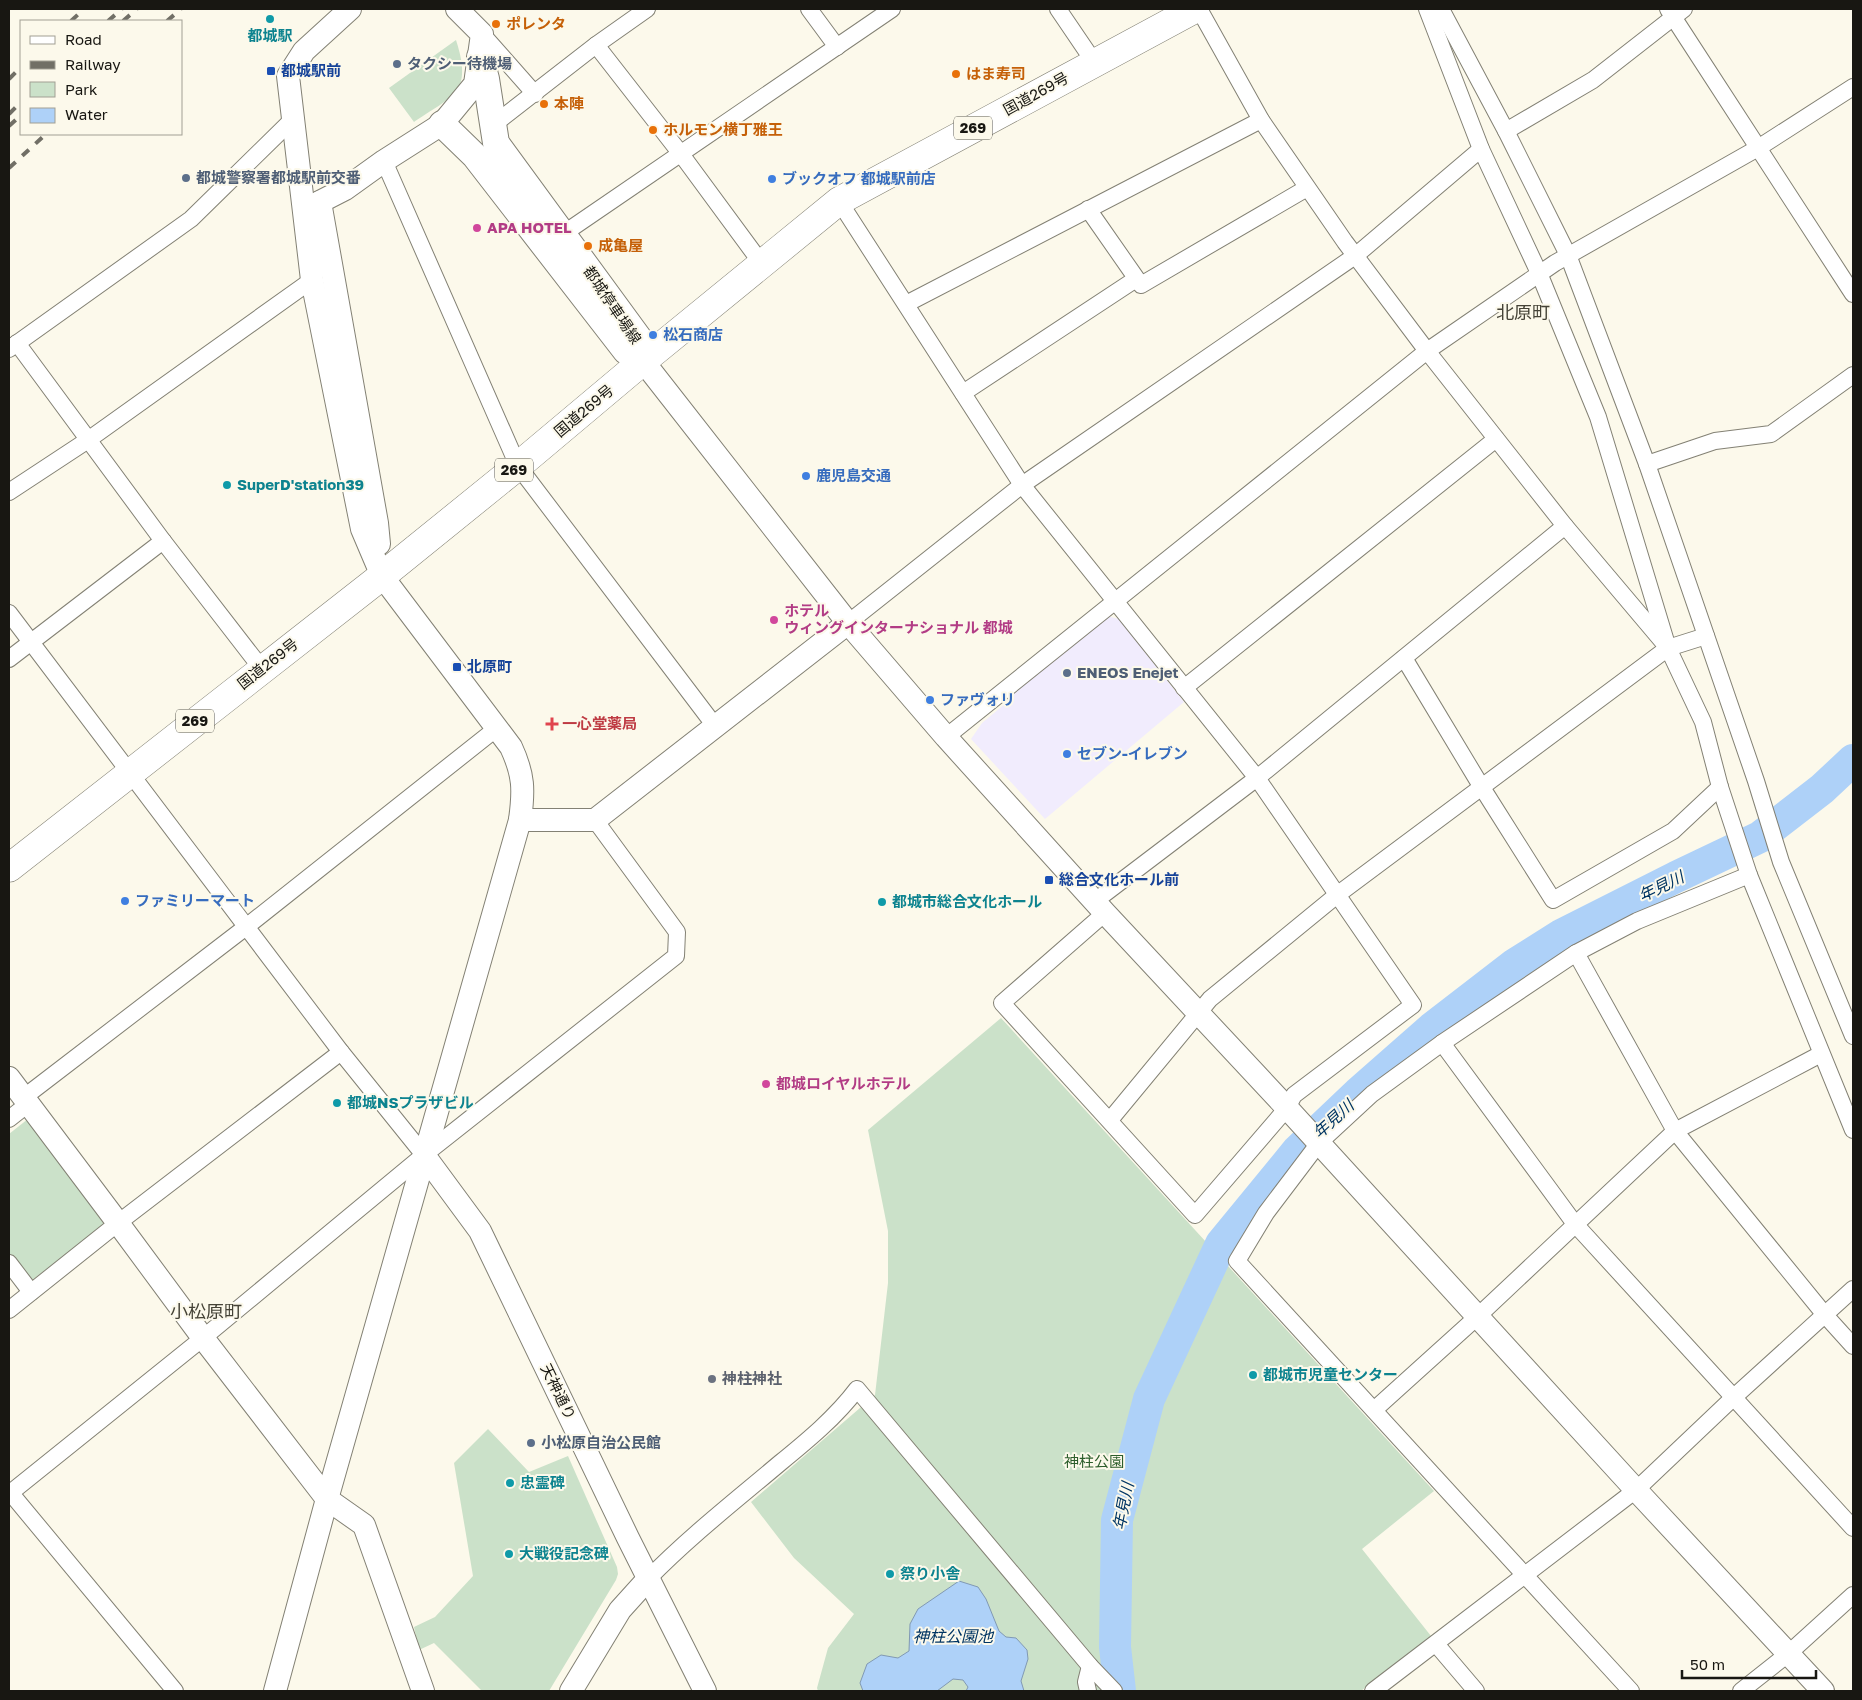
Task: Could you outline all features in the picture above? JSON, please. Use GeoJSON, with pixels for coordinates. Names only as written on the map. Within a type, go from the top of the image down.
{"type":"FeatureCollection","features":[{"type":"Feature","properties":{"kind":"highway","name":"国道269号"},"geometry":{"type":"LineString","coordinates":[[9,868],[129,772],[382,576],[840,201],[1195,9]]}},
{"type":"Feature","properties":{"kind":"main road","name":"都城停車場線"},"geometry":{"type":"LineString","coordinates":[[481,45],[496,143],[640,340],[643,361]]}},
{"type":"Feature","properties":{"kind":"main road","name":"都城停車場線"},"geometry":{"type":"LineString","coordinates":[[442,124],[475,156],[626,351],[643,361]]}},
{"type":"Feature","properties":{"kind":"street"},"geometry":{"type":"LineString","coordinates":[[350,9],[304,51],[288,76],[292,120],[312,206],[377,522],[382,576]]}},
{"type":"Feature","properties":{"kind":"street"},"geometry":{"type":"LineString","coordinates":[[458,9],[481,45],[535,94]]}},
{"type":"Feature","properties":{"kind":"street"},"geometry":{"type":"LineString","coordinates":[[493,125],[535,94],[596,44],[647,9]]}},
{"type":"Feature","properties":{"kind":"street"},"geometry":{"type":"LineString","coordinates":[[809,9],[837,47]]}},
{"type":"Feature","properties":{"kind":"street"},"geometry":{"type":"LineString","coordinates":[[562,234],[892,9]]}},
{"type":"Feature","properties":{"kind":"street"},"geometry":{"type":"LineString","coordinates":[[1058,9],[1094,62]]}},
{"type":"Feature","properties":{"kind":"street"},"geometry":{"type":"LineString","coordinates":[[1199,9],[1261,120],[1355,256],[1496,439],[1668,648]]}},
{"type":"Feature","properties":{"kind":"street"},"geometry":{"type":"LineString","coordinates":[[1426,9],[1481,149],[1539,273],[1598,417],[1668,648],[1702,722],[1721,791],[1749,875],[1853,1130]]}},
{"type":"Feature","properties":{"kind":"street"},"geometry":{"type":"LineString","coordinates":[[1441,9],[1506,131],[1568,255],[1647,464],[1756,781],[1781,862],[1853,1036]]}},
{"type":"Feature","properties":{"kind":"street"},"geometry":{"type":"LineString","coordinates":[[1506,131],[1593,80],[1675,12],[1758,148],[1853,294]]}},
{"type":"Feature","properties":{"kind":"street"},"geometry":{"type":"LineString","coordinates":[[596,44],[681,154],[762,264]]}},
{"type":"Feature","properties":{"kind":"street"},"geometry":{"type":"LineString","coordinates":[[312,206],[345,189],[384,161],[442,124],[475,84],[481,45]]}},
{"type":"Feature","properties":{"kind":"street"},"geometry":{"type":"LineString","coordinates":[[946,737],[1427,351],[1568,255],[1758,148],[1853,87]]}},
{"type":"Feature","properties":{"kind":"street"},"geometry":{"type":"LineString","coordinates":[[262,669],[88,440],[13,346],[191,219],[292,120]]}},
{"type":"Feature","properties":{"kind":"street"},"geometry":{"type":"LineString","coordinates":[[906,304],[1261,120]]}},
{"type":"Feature","properties":{"kind":"street"},"geometry":{"type":"LineString","coordinates":[[520,820],[595,820],[1022,485],[1355,256],[1481,149]]}},
{"type":"Feature","properties":{"kind":"street"},"geometry":{"type":"LineString","coordinates":[[384,161],[518,466],[715,726]]}},
{"type":"Feature","properties":{"kind":"street"},"geometry":{"type":"LineString","coordinates":[[1088,209],[1140,285],[1307,188]]}},
{"type":"Feature","properties":{"kind":"street"},"geometry":{"type":"LineString","coordinates":[[840,201],[1022,485],[1257,778],[1413,1005],[1294,1095],[1287,1108],[1195,1215],[1002,1003],[1100,907],[1257,778],[1566,526]]}},
{"type":"Feature","properties":{"kind":"street"},"geometry":{"type":"LineString","coordinates":[[275,1691],[424,1154],[520,820],[524,792],[519,765],[511,748],[382,576],[362,529],[312,280],[312,206]]}},
{"type":"Feature","properties":{"kind":"street"},"geometry":{"type":"LineString","coordinates":[[963,393],[1136,279]]}},
{"type":"Feature","properties":{"kind":"street"},"geometry":{"type":"LineString","coordinates":[[9,492],[88,440],[312,280]]}},
{"type":"Feature","properties":{"kind":"street"},"geometry":{"type":"LineString","coordinates":[[643,361],[848,623],[946,737],[1100,907],[1823,1691]]}},
{"type":"Feature","properties":{"kind":"street"},"geometry":{"type":"LineString","coordinates":[[1647,464],[1715,441],[1771,434],[1853,375]]}},
{"type":"Feature","properties":{"kind":"street"},"geometry":{"type":"LineString","coordinates":[[1184,688],[1496,439]]}},
{"type":"Feature","properties":{"kind":"street"},"geometry":{"type":"LineString","coordinates":[[9,659],[163,541]]}},
{"type":"Feature","properties":{"kind":"street"},"geometry":{"type":"LineString","coordinates":[[9,613],[341,1052],[424,1154]]}},
{"type":"Feature","properties":{"kind":"street"},"geometry":{"type":"LineString","coordinates":[[1110,1120],[1210,999],[1337,895],[1668,648],[1706,636]]}},
{"type":"Feature","properties":{"kind":"street"},"geometry":{"type":"LineString","coordinates":[[1404,658],[1481,786],[1553,900],[1672,831],[1721,791]]}},
{"type":"Feature","properties":{"kind":"street"},"geometry":{"type":"LineString","coordinates":[[9,1119],[26,1101],[497,728]]}},
{"type":"Feature","properties":{"kind":"street"},"geometry":{"type":"LineString","coordinates":[[174,1691],[9,1492],[202,1338],[424,1154],[676,956],[677,932],[595,820]]}},
{"type":"Feature","properties":{"kind":"street"},"geometry":{"type":"LineString","coordinates":[[1632,1691],[1237,1261],[1266,1213],[1319,1143],[1372,1094],[1442,1043],[1576,953],[1637,921],[1749,875]]}},
{"type":"Feature","properties":{"kind":"street"},"geometry":{"type":"LineString","coordinates":[[1576,953],[1675,1131],[1825,1315],[1853,1346]]}},
{"type":"Feature","properties":{"kind":"street"},"geometry":{"type":"LineString","coordinates":[[1442,1043],[1575,1224],[1853,1528]]}},
{"type":"Feature","properties":{"kind":"street"},"geometry":{"type":"LineString","coordinates":[[9,1310],[118,1223],[341,1052]]}},
{"type":"Feature","properties":{"kind":"street"},"geometry":{"type":"LineString","coordinates":[[1374,1410],[1477,1317],[1675,1131],[1821,1054]]}},
{"type":"Feature","properties":{"kind":"street"},"geometry":{"type":"LineString","coordinates":[[9,1078],[202,1338],[327,1499],[364,1525],[422,1691]]}},
{"type":"Feature","properties":{"kind":"street","name":"天神通り"},"geometry":{"type":"LineString","coordinates":[[424,1154],[480,1231],[648,1579],[705,1691]]}},
{"type":"Feature","properties":{"kind":"street"},"geometry":{"type":"LineString","coordinates":[[9,1263],[31,1292]]}},
{"type":"Feature","properties":{"kind":"street"},"geometry":{"type":"LineString","coordinates":[[1373,1691],[1636,1490],[1734,1397],[1853,1289]]}},
{"type":"Feature","properties":{"kind":"street"},"geometry":{"type":"LineString","coordinates":[[571,1691],[620,1610],[648,1579],[675,1551],[797,1449],[839,1410],[857,1389],[1090,1666],[1114,1691]]}},
{"type":"Feature","properties":{"kind":"street"},"geometry":{"type":"LineString","coordinates":[[1741,1691],[1788,1654],[1853,1595]]}},
{"type":"Feature","properties":{"kind":"street"},"geometry":{"type":"LineString","coordinates":[[1436,1644],[1476,1691]]}},
{"type":"Feature","properties":{"kind":"street"},"geometry":{"type":"LineString","coordinates":[[1088,1691],[1086,1682],[1090,1666]]}},
{"type":"Feature","properties":{"kind":"shaded area"},"geometry":{"type":"Polygon","coordinates":[[[1107,616],[1119,619],[1184,702],[1045,819],[971,739],[982,723],[1006,703],[1016,691],[1107,616]]]}},
{"type":"Feature","properties":{"kind":"green space"},"geometry":{"type":"Polygon","coordinates":[[[456,40],[462,71],[458,90],[445,102],[414,122],[389,88],[456,40]]]}},
{"type":"Feature","properties":{"kind":"green space","name":"神柱公園"},"geometry":{"type":"Polygon","coordinates":[[[1001,1018],[1434,1491],[1362,1549],[1431,1636],[1361,1691],[818,1691],[817,1688],[828,1648],[854,1614],[794,1558],[751,1502],[875,1395],[888,1283],[888,1231],[868,1130],[1001,1018]]]}},
{"type":"Feature","properties":{"kind":"green space"},"geometry":{"type":"Polygon","coordinates":[[[28,1119],[107,1224],[28,1283],[9,1257],[9,1134],[28,1119]]]}},
{"type":"Feature","properties":{"kind":"green space"},"geometry":{"type":"Polygon","coordinates":[[[488,1429],[529,1472],[568,1456],[617,1567],[618,1574],[616,1580],[549,1691],[482,1691],[434,1643],[419,1650],[414,1627],[435,1617],[473,1576],[454,1463],[488,1429]]]}},
{"type":"Feature","properties":{"kind":"water","name":"神柱公園池"},"geometry":{"type":"Polygon","coordinates":[[[959,1581],[978,1587],[986,1599],[999,1631],[1006,1637],[1016,1638],[1027,1650],[1028,1659],[1021,1681],[1024,1691],[966,1691],[968,1687],[963,1680],[953,1679],[937,1691],[863,1691],[860,1683],[867,1664],[881,1655],[898,1658],[909,1651],[910,1624],[918,1609],[959,1581]]]}},
{"type":"Feature","properties":{"kind":"waterway","name":"年見川"},"geometry":{"type":"LineString","coordinates":[[1120,1691],[1115,1647],[1117,1520],[1149,1399],[1221,1244],[1298,1150],[1358,1093],[1432,1028],[1515,964],[1561,935],[1760,837],[1822,789],[1853,760]]}},
{"type":"Feature","properties":{"kind":"railway"},"geometry":{"type":"LineString","coordinates":[[72,20],[84,9]]}},
{"type":"Feature","properties":{"kind":"railway"},"geometry":{"type":"LineString","coordinates":[[109,20],[122,9]]}},
{"type":"Feature","properties":{"kind":"railway"},"geometry":{"type":"LineString","coordinates":[[124,20],[137,9]]}},
{"type":"Feature","properties":{"kind":"railway"},"geometry":{"type":"LineString","coordinates":[[168,20],[181,9]]}},
{"type":"Feature","properties":{"kind":"railway"},"geometry":{"type":"LineString","coordinates":[[9,79],[20,68]]}},
{"type":"Feature","properties":{"kind":"railway"},"geometry":{"type":"LineString","coordinates":[[9,114],[20,103]]}},
{"type":"Feature","properties":{"kind":"railway"},"geometry":{"type":"LineString","coordinates":[[9,126],[20,116]]}},
{"type":"Feature","properties":{"kind":"railway"},"geometry":{"type":"LineString","coordinates":[[9,168],[45,135]]}},
{"type":"Feature","properties":{"kind":"place","name":"都城駅"},"geometry":{"type":"Point","coordinates":[270,19]}},
{"type":"Feature","properties":{"kind":"place","name":"ポレンタ"},"geometry":{"type":"Point","coordinates":[496,24]}},
{"type":"Feature","properties":{"kind":"place","name":"タクシー待機場"},"geometry":{"type":"Point","coordinates":[397,64]}},
{"type":"Feature","properties":{"kind":"place","name":"都城駅前"},"geometry":{"type":"Point","coordinates":[271,71]}},
{"type":"Feature","properties":{"kind":"place","name":"はま寿司"},"geometry":{"type":"Point","coordinates":[956,74]}},
{"type":"Feature","properties":{"kind":"place","name":"本陣"},"geometry":{"type":"Point","coordinates":[544,104]}},
{"type":"Feature","properties":{"kind":"place","name":"ホルモン横丁雅王"},"geometry":{"type":"Point","coordinates":[653,130]}},
{"type":"Feature","properties":{"kind":"place","name":"都城警察署都城駅前交番"},"geometry":{"type":"Point","coordinates":[186,178]}},
{"type":"Feature","properties":{"kind":"place","name":"ブックオフ 都城駅前店"},"geometry":{"type":"Point","coordinates":[772,179]}},
{"type":"Feature","properties":{"kind":"place","name":"APA HOTEL"},"geometry":{"type":"Point","coordinates":[477,228]}},
{"type":"Feature","properties":{"kind":"place","name":"成亀屋"},"geometry":{"type":"Point","coordinates":[588,246]}},
{"type":"Feature","properties":{"kind":"place","name":"松石商店"},"geometry":{"type":"Point","coordinates":[653,335]}},
{"type":"Feature","properties":{"kind":"place","name":"鹿児島交通"},"geometry":{"type":"Point","coordinates":[806,476]}},
{"type":"Feature","properties":{"kind":"place","name":"SuperD'station39"},"geometry":{"type":"Point","coordinates":[227,485]}},
{"type":"Feature","properties":{"kind":"place","name":"ホテル ウィングインターナショナル 都城"},"geometry":{"type":"Point","coordinates":[774,620]}},
{"type":"Feature","properties":{"kind":"place","name":"北原町"},"geometry":{"type":"Point","coordinates":[457,667]}},
{"type":"Feature","properties":{"kind":"place","name":"ENEOS Enejet"},"geometry":{"type":"Point","coordinates":[1067,673]}},
{"type":"Feature","properties":{"kind":"place","name":"ファヴォリ"},"geometry":{"type":"Point","coordinates":[930,700]}},
{"type":"Feature","properties":{"kind":"place","name":"一心堂薬局"},"geometry":{"type":"Point","coordinates":[552,724]}},
{"type":"Feature","properties":{"kind":"place","name":"セブン-イレブン"},"geometry":{"type":"Point","coordinates":[1067,754]}},
{"type":"Feature","properties":{"kind":"place","name":"総合文化ホール前"},"geometry":{"type":"Point","coordinates":[1049,880]}},
{"type":"Feature","properties":{"kind":"place","name":"ファミリーマート"},"geometry":{"type":"Point","coordinates":[125,901]}},
{"type":"Feature","properties":{"kind":"place","name":"都城市総合文化ホール"},"geometry":{"type":"Point","coordinates":[882,902]}},
{"type":"Feature","properties":{"kind":"place","name":"都城ロイヤルホテル"},"geometry":{"type":"Point","coordinates":[766,1084]}},
{"type":"Feature","properties":{"kind":"place","name":"都城NSプラザビル"},"geometry":{"type":"Point","coordinates":[337,1103]}},
{"type":"Feature","properties":{"kind":"place","name":"都城市児童センター"},"geometry":{"type":"Point","coordinates":[1253,1375]}},
{"type":"Feature","properties":{"kind":"place","name":"神柱神社"},"geometry":{"type":"Point","coordinates":[712,1379]}},
{"type":"Feature","properties":{"kind":"place","name":"小松原自治公民館"},"geometry":{"type":"Point","coordinates":[531,1443]}},
{"type":"Feature","properties":{"kind":"place","name":"忠霊碑"},"geometry":{"type":"Point","coordinates":[510,1483]}},
{"type":"Feature","properties":{"kind":"place","name":"大戦役記念碑"},"geometry":{"type":"Point","coordinates":[509,1554]}},
{"type":"Feature","properties":{"kind":"place","name":"祭り小舎"},"geometry":{"type":"Point","coordinates":[890,1574]}},
{"type":"Feature","properties":{"kind":"district","name":"北原町"},"geometry":{"type":"Point","coordinates":[1523,313]}},
{"type":"Feature","properties":{"kind":"district","name":"小松原町"},"geometry":{"type":"Point","coordinates":[206,1312]}}]}
